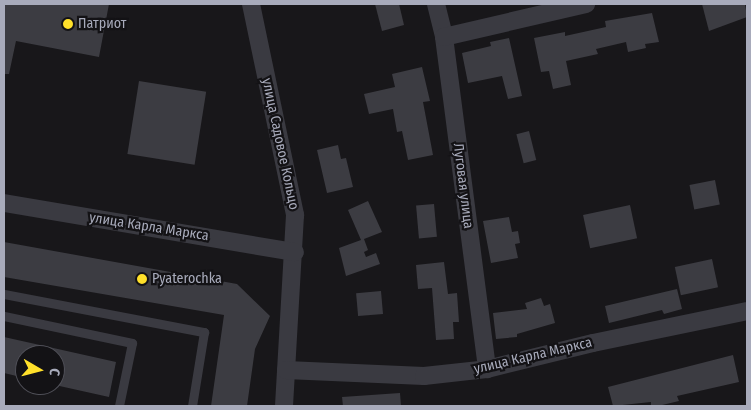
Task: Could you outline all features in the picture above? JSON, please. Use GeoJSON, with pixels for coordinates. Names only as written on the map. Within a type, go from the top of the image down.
{"type":"FeatureCollection","features":[{"type":"Feature","properties":{"kind":"street","name":"улица Садовое Кольцо"},"geometry":{"type":"LineString","coordinates":[[251,4],[295,215],[295,252],[284,406]]}},
{"type":"Feature","properties":{"kind":"street","name":"Луговая улица"},"geometry":{"type":"LineString","coordinates":[[436,4],[444,37],[487,369]]}},
{"type":"Feature","properties":{"kind":"street"},"geometry":{"type":"LineString","coordinates":[[444,37],[586,4]]}},
{"type":"Feature","properties":{"kind":"street","name":"улица Карла Маркса"},"geometry":{"type":"LineString","coordinates":[[4,203],[295,252]]}},
{"type":"Feature","properties":{"kind":"street","name":"улица Карла Маркса"},"geometry":{"type":"LineString","coordinates":[[286,370],[424,376],[487,369],[593,343],[747,311]]}},
{"type":"Feature","properties":{"kind":"lane"},"geometry":{"type":"LineString","coordinates":[[4,294],[204,332],[192,406]]}},
{"type":"Feature","properties":{"kind":"lane"},"geometry":{"type":"LineString","coordinates":[[4,316],[132,343],[119,406]]}},
{"type":"Feature","properties":{"kind":"building","name":"Патриот"},"geometry":{"type":"Polygon","coordinates":[[[4,4],[109,4],[99,57],[16,41],[9,74],[4,74],[4,4]]]}},
{"type":"Feature","properties":{"kind":"building"},"geometry":{"type":"Polygon","coordinates":[[[375,4],[399,4],[404,25],[382,31],[375,4]]]}},
{"type":"Feature","properties":{"kind":"building"},"geometry":{"type":"Polygon","coordinates":[[[702,4],[745,4],[747,17],[709,31],[702,4]]]}},
{"type":"Feature","properties":{"kind":"building"},"geometry":{"type":"Polygon","coordinates":[[[652,13],[659,42],[645,44],[646,48],[628,52],[626,42],[596,49],[598,54],[566,61],[571,85],[553,89],[549,71],[541,72],[534,38],[565,32],[565,36],[606,27],[605,21],[652,13]]]}},
{"type":"Feature","properties":{"kind":"building"},"geometry":{"type":"Polygon","coordinates":[[[509,38],[522,96],[508,99],[502,76],[468,83],[462,53],[491,46],[490,42],[509,38]]]}},
{"type":"Feature","properties":{"kind":"building"},"geometry":{"type":"Polygon","coordinates":[[[422,67],[430,101],[423,102],[433,155],[408,160],[402,131],[397,132],[393,109],[369,114],[364,94],[395,87],[392,74],[422,67]]]}},
{"type":"Feature","properties":{"kind":"building"},"geometry":{"type":"Polygon","coordinates":[[[139,81],[206,92],[195,165],[127,154],[139,81]]]}},
{"type":"Feature","properties":{"kind":"building"},"geometry":{"type":"Polygon","coordinates":[[[529,131],[536,160],[524,163],[516,134],[529,131]]]}},
{"type":"Feature","properties":{"kind":"building"},"geometry":{"type":"Polygon","coordinates":[[[338,145],[341,159],[346,158],[353,187],[327,193],[317,150],[338,145]]]}},
{"type":"Feature","properties":{"kind":"building"},"geometry":{"type":"Polygon","coordinates":[[[715,180],[720,205],[694,210],[689,185],[715,180]]]}},
{"type":"Feature","properties":{"kind":"building"},"geometry":{"type":"Polygon","coordinates":[[[368,201],[382,232],[364,239],[368,250],[364,252],[366,257],[376,253],[380,264],[346,276],[339,248],[361,240],[348,210],[368,201]]]}},
{"type":"Feature","properties":{"kind":"building"},"geometry":{"type":"Polygon","coordinates":[[[434,204],[437,237],[419,238],[416,206],[434,204]]]}},
{"type":"Feature","properties":{"kind":"building"},"geometry":{"type":"Polygon","coordinates":[[[630,205],[637,238],[590,248],[583,215],[630,205]]]}},
{"type":"Feature","properties":{"kind":"building"},"geometry":{"type":"Polygon","coordinates":[[[509,217],[512,232],[518,231],[520,243],[515,244],[518,258],[491,263],[483,221],[509,217]]]}},
{"type":"Feature","properties":{"kind":"building"},"geometry":{"type":"Polygon","coordinates":[[[4,242],[237,284],[270,316],[255,349],[247,406],[211,406],[224,315],[4,277],[4,242]]]}},
{"type":"Feature","properties":{"kind":"building"},"geometry":{"type":"Polygon","coordinates":[[[712,259],[718,287],[681,295],[675,267],[712,259]]]}},
{"type":"Feature","properties":{"kind":"building"},"geometry":{"type":"Polygon","coordinates":[[[444,262],[448,294],[457,293],[459,322],[453,322],[454,339],[436,340],[432,288],[418,289],[416,265],[444,262]]]}},
{"type":"Feature","properties":{"kind":"building"},"geometry":{"type":"Polygon","coordinates":[[[677,289],[682,309],[664,314],[662,310],[609,323],[605,306],[677,289]]]}},
{"type":"Feature","properties":{"kind":"building"},"geometry":{"type":"Polygon","coordinates":[[[381,291],[383,314],[358,316],[356,293],[381,291]]]}},
{"type":"Feature","properties":{"kind":"building"},"geometry":{"type":"Polygon","coordinates":[[[541,298],[544,306],[550,304],[555,323],[517,334],[517,337],[496,339],[493,313],[527,309],[525,303],[541,298]]]}},
{"type":"Feature","properties":{"kind":"building"},"geometry":{"type":"Polygon","coordinates":[[[4,337],[40,345],[15,345],[15,376],[4,373],[4,337]]]}},
{"type":"Feature","properties":{"kind":"building"},"geometry":{"type":"Polygon","coordinates":[[[65,351],[116,362],[109,397],[65,387],[65,351]]]}},
{"type":"Feature","properties":{"kind":"building"},"geometry":{"type":"Polygon","coordinates":[[[733,355],[739,382],[677,396],[679,401],[658,406],[651,406],[651,402],[613,406],[608,387],[733,355]]]}},
{"type":"Feature","properties":{"kind":"building"},"geometry":{"type":"Polygon","coordinates":[[[400,393],[401,406],[343,406],[342,397],[400,393]]]}},
{"type":"Feature","properties":{"kind":"place","name":"Патриот"},"geometry":{"type":"Point","coordinates":[68,24]}},
{"type":"Feature","properties":{"kind":"place","name":"Pyaterochka"},"geometry":{"type":"Point","coordinates":[142,279]}}]}
